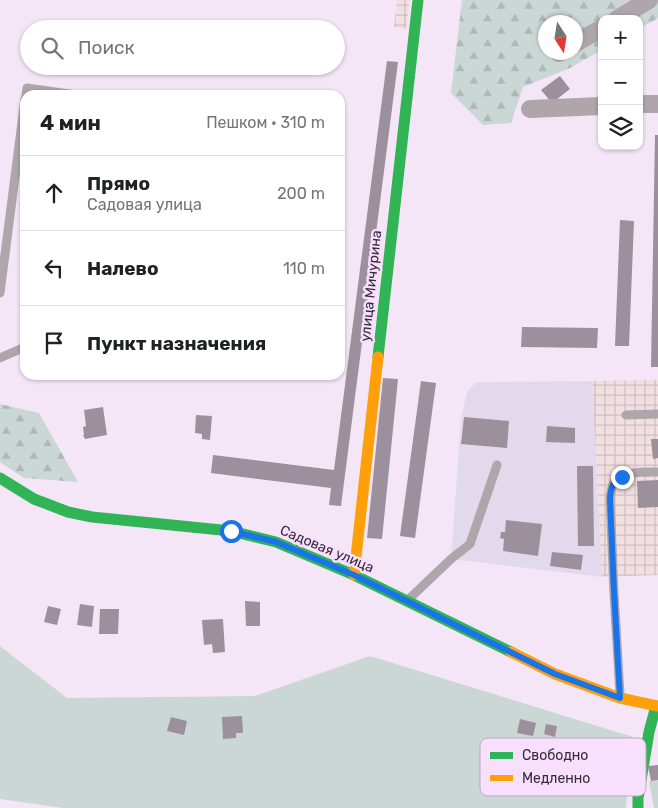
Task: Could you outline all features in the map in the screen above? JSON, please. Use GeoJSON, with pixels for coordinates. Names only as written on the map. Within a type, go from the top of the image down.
{"type":"FeatureCollection","features":[{"type":"Feature","properties":{"kind":"main road","name":"улица Мичурина"},"geometry":{"type":"LineString","coordinates":[[354,575],[418,0]]}},
{"type":"Feature","properties":{"kind":"main road","name":"Садовая улица"},"geometry":{"type":"LineString","coordinates":[[0,478],[34,500],[92,518],[231,531],[276,542],[354,575],[555,674],[620,698],[657,706]]}},
{"type":"Feature","properties":{"kind":"main road"},"geometry":{"type":"LineString","coordinates":[[646,750],[657,706]]}},
{"type":"Feature","properties":{"kind":"street"},"geometry":{"type":"LineString","coordinates":[[624,15],[649,0]]}},
{"type":"Feature","properties":{"kind":"street"},"geometry":{"type":"LineString","coordinates":[[583,39],[598,30]]}},
{"type":"Feature","properties":{"kind":"street"},"geometry":{"type":"LineString","coordinates":[[643,104],[658,104]]}},
{"type":"Feature","properties":{"kind":"street"},"geometry":{"type":"LineString","coordinates":[[530,109],[598,106]]}},
{"type":"Feature","properties":{"kind":"lane"},"geometry":{"type":"LineString","coordinates":[[26,90],[26,88],[40,90]]}},
{"type":"Feature","properties":{"kind":"lane"},"geometry":{"type":"LineString","coordinates":[[0,293],[20,138]]}},
{"type":"Feature","properties":{"kind":"lane"},"geometry":{"type":"LineString","coordinates":[[0,358],[20,349]]}},
{"type":"Feature","properties":{"kind":"lane"},"geometry":{"type":"LineString","coordinates":[[626,415],[658,414]]}},
{"type":"Feature","properties":{"kind":"lane"},"geometry":{"type":"LineString","coordinates":[[407,601],[451,559],[470,544],[497,465]]}},
{"type":"Feature","properties":{"kind":"lane"},"geometry":{"type":"LineString","coordinates":[[620,698],[611,490],[615,481],[622,477],[635,473],[658,472]]}},
{"type":"Feature","properties":{"kind":"shaded area"},"geometry":{"type":"Polygon","coordinates":[[[397,0],[410,0],[406,29],[394,27],[397,0]]]}},
{"type":"Feature","properties":{"kind":"shaded area"},"geometry":{"type":"Polygon","coordinates":[[[658,380],[658,575],[602,577],[592,381],[658,380]]]}},
{"type":"Feature","properties":{"kind":"shaded area"},"geometry":{"type":"Polygon","coordinates":[[[592,381],[602,577],[451,559],[461,419],[467,392],[476,382],[592,381]]]}},
{"type":"Feature","properties":{"kind":"green space"},"geometry":{"type":"Polygon","coordinates":[[[462,0],[658,0],[658,18],[643,27],[643,15],[598,15],[598,52],[570,68],[523,87],[511,123],[483,125],[451,93],[462,0]]]}},
{"type":"Feature","properties":{"kind":"green space"},"geometry":{"type":"Polygon","coordinates":[[[0,404],[39,413],[78,482],[24,478],[0,462],[0,404]]]}},
{"type":"Feature","properties":{"kind":"green space"},"geometry":{"type":"Polygon","coordinates":[[[0,646],[67,698],[255,696],[370,656],[633,737],[480,738],[480,796],[627,796],[626,808],[63,808],[0,799],[0,646]]]}},
{"type":"Feature","properties":{"kind":"green space"},"geometry":{"type":"Polygon","coordinates":[[[658,780],[658,808],[654,808],[649,781],[658,780]]]}},
{"type":"Feature","properties":{"kind":"building"},"geometry":{"type":"Polygon","coordinates":[[[387,61],[398,62],[341,506],[329,505],[331,488],[211,473],[213,455],[334,470],[387,61]]]}},
{"type":"Feature","properties":{"kind":"building"},"geometry":{"type":"Polygon","coordinates":[[[560,76],[570,89],[552,103],[541,90],[560,76]]]}},
{"type":"Feature","properties":{"kind":"building"},"geometry":{"type":"Polygon","coordinates":[[[655,135],[658,135],[658,367],[651,367],[655,135]]]}},
{"type":"Feature","properties":{"kind":"building"},"geometry":{"type":"Polygon","coordinates":[[[620,220],[634,221],[629,346],[615,346],[620,220]]]}},
{"type":"Feature","properties":{"kind":"building"},"geometry":{"type":"Polygon","coordinates":[[[522,327],[598,328],[597,348],[521,347],[522,327]]]}},
{"type":"Feature","properties":{"kind":"building"},"geometry":{"type":"Polygon","coordinates":[[[383,378],[398,379],[382,539],[367,538],[383,378]]]}},
{"type":"Feature","properties":{"kind":"building"},"geometry":{"type":"Polygon","coordinates":[[[421,381],[436,383],[415,538],[400,536],[421,381]]]}},
{"type":"Feature","properties":{"kind":"building"},"geometry":{"type":"Polygon","coordinates":[[[103,407],[107,435],[85,439],[83,435],[83,427],[86,426],[84,410],[103,407]]]}},
{"type":"Feature","properties":{"kind":"building"},"geometry":{"type":"Polygon","coordinates":[[[196,415],[212,416],[210,440],[202,439],[202,434],[195,433],[196,415]]]}},
{"type":"Feature","properties":{"kind":"building"},"geometry":{"type":"Polygon","coordinates":[[[464,417],[509,421],[507,448],[461,444],[464,417]]]}},
{"type":"Feature","properties":{"kind":"building"},"geometry":{"type":"Polygon","coordinates":[[[547,426],[575,428],[575,443],[546,442],[547,426]]]}},
{"type":"Feature","properties":{"kind":"building"},"geometry":{"type":"Polygon","coordinates":[[[651,439],[658,439],[658,458],[653,459],[651,439]]]}},
{"type":"Feature","properties":{"kind":"building"},"geometry":{"type":"Polygon","coordinates":[[[577,466],[593,466],[594,546],[578,546],[577,466]]]}},
{"type":"Feature","properties":{"kind":"building"},"geometry":{"type":"Polygon","coordinates":[[[658,480],[658,507],[638,508],[637,481],[658,480]]]}},
{"type":"Feature","properties":{"kind":"building"},"geometry":{"type":"Polygon","coordinates":[[[506,520],[542,524],[538,556],[503,551],[504,539],[500,538],[501,532],[505,532],[506,520]]]}},
{"type":"Feature","properties":{"kind":"building"},"geometry":{"type":"Polygon","coordinates":[[[552,552],[583,555],[581,570],[550,566],[552,552]]]}},
{"type":"Feature","properties":{"kind":"building"},"geometry":{"type":"Polygon","coordinates":[[[245,601],[260,602],[260,626],[246,626],[245,601]]]}},
{"type":"Feature","properties":{"kind":"building"},"geometry":{"type":"Polygon","coordinates":[[[80,604],[94,606],[92,627],[77,625],[80,604]]]}},
{"type":"Feature","properties":{"kind":"building"},"geometry":{"type":"Polygon","coordinates":[[[48,606],[61,609],[57,625],[44,622],[48,606]]]}},
{"type":"Feature","properties":{"kind":"building"},"geometry":{"type":"Polygon","coordinates":[[[100,609],[119,609],[118,634],[99,634],[100,609]]]}},
{"type":"Feature","properties":{"kind":"building"},"geometry":{"type":"Polygon","coordinates":[[[223,619],[225,652],[213,653],[212,644],[204,645],[202,620],[223,619]]]}},
{"type":"Feature","properties":{"kind":"building"},"geometry":{"type":"Polygon","coordinates":[[[242,716],[243,733],[236,733],[236,738],[223,739],[222,717],[242,716]]]}},
{"type":"Feature","properties":{"kind":"building"},"geometry":{"type":"Polygon","coordinates":[[[171,717],[187,721],[184,735],[167,731],[171,717]]]}},
{"type":"Feature","properties":{"kind":"building"},"geometry":{"type":"Polygon","coordinates":[[[520,719],[536,723],[533,736],[517,733],[520,719]]]}},
{"type":"Feature","properties":{"kind":"building"},"geometry":{"type":"Polygon","coordinates":[[[546,724],[557,726],[555,737],[544,734],[546,724]]]}},
{"type":"Feature","properties":{"kind":"building"},"geometry":{"type":"Polygon","coordinates":[[[658,765],[658,780],[651,781],[648,766],[658,765]]]}},
{"type":"Feature","properties":{"kind":"traffic: fast"},"geometry":{"type":"LineString","coordinates":[[378,357],[418,0]]}},
{"type":"Feature","properties":{"kind":"traffic: fast"},"geometry":{"type":"LineString","coordinates":[[0,478],[34,499],[68,512],[92,517],[231,531],[276,542],[354,575],[511,652]]}},
{"type":"Feature","properties":{"kind":"traffic: fast"},"geometry":{"type":"LineString","coordinates":[[646,750],[656,706]]}},
{"type":"Feature","properties":{"kind":"traffic: fast"},"geometry":{"type":"LineString","coordinates":[[638,796],[638,808]]}},
{"type":"Feature","properties":{"kind":"traffic: slow"},"geometry":{"type":"LineString","coordinates":[[354,575],[378,357]]}},
{"type":"Feature","properties":{"kind":"traffic: slow"},"geometry":{"type":"LineString","coordinates":[[511,652],[555,674],[620,698],[658,706]]}},
{"type":"Feature","properties":{"kind":"route"},"geometry":{"type":"LineString","coordinates":[[231,531],[276,542],[354,575],[555,674],[620,698],[610,498],[615,481],[622,477]]}}]}
